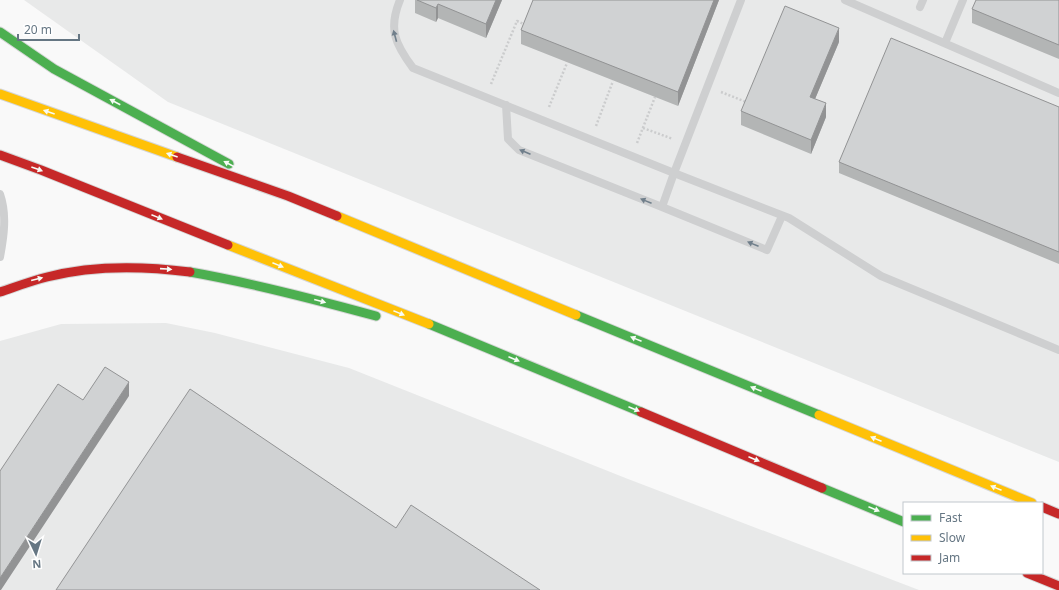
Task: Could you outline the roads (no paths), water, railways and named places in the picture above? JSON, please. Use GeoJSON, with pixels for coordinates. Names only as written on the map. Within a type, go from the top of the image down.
{"type":"FeatureCollection","features":[{"type":"Feature","properties":{"kind":"highway"},"geometry":{"type":"LineString","coordinates":[[0,32],[54,69],[288,196]]}},
{"type":"Feature","properties":{"kind":"highway"},"geometry":{"type":"LineString","coordinates":[[0,94],[288,196],[1030,502]]}},
{"type":"Feature","properties":{"kind":"highway"},"geometry":{"type":"LineString","coordinates":[[0,156],[56,176],[478,344],[903,522]]}},
{"type":"Feature","properties":{"kind":"highway"},"geometry":{"type":"LineString","coordinates":[[0,292],[27,282],[78,271],[109,267],[180,270],[268,287],[381,318]]}},
{"type":"Feature","properties":{"kind":"highway"},"geometry":{"type":"LineString","coordinates":[[404,324],[478,344]]}},
{"type":"Feature","properties":{"kind":"highway"},"geometry":{"type":"LineString","coordinates":[[1043,507],[1059,514]]}},
{"type":"Feature","properties":{"kind":"highway"},"geometry":{"type":"LineString","coordinates":[[1029,574],[1059,586]]}},
{"type":"Feature","properties":{"kind":"lane"},"geometry":{"type":"LineString","coordinates":[[400,0],[396,10],[393,26],[396,39],[403,55],[413,68],[789,218],[881,276],[1059,350]]}},
{"type":"Feature","properties":{"kind":"lane"},"geometry":{"type":"LineString","coordinates":[[662,207],[741,0]]}},
{"type":"Feature","properties":{"kind":"lane"},"geometry":{"type":"LineString","coordinates":[[845,0],[1059,93]]}},
{"type":"Feature","properties":{"kind":"lane"},"geometry":{"type":"LineString","coordinates":[[945,43],[963,0]]}},
{"type":"Feature","properties":{"kind":"lane"},"geometry":{"type":"LineString","coordinates":[[506,105],[508,139],[519,150],[767,250],[782,216]]}},
{"type":"Feature","properties":{"kind":"lane"},"geometry":{"type":"LineString","coordinates":[[0,194],[4,212],[4,226],[0,257]]}}]}
